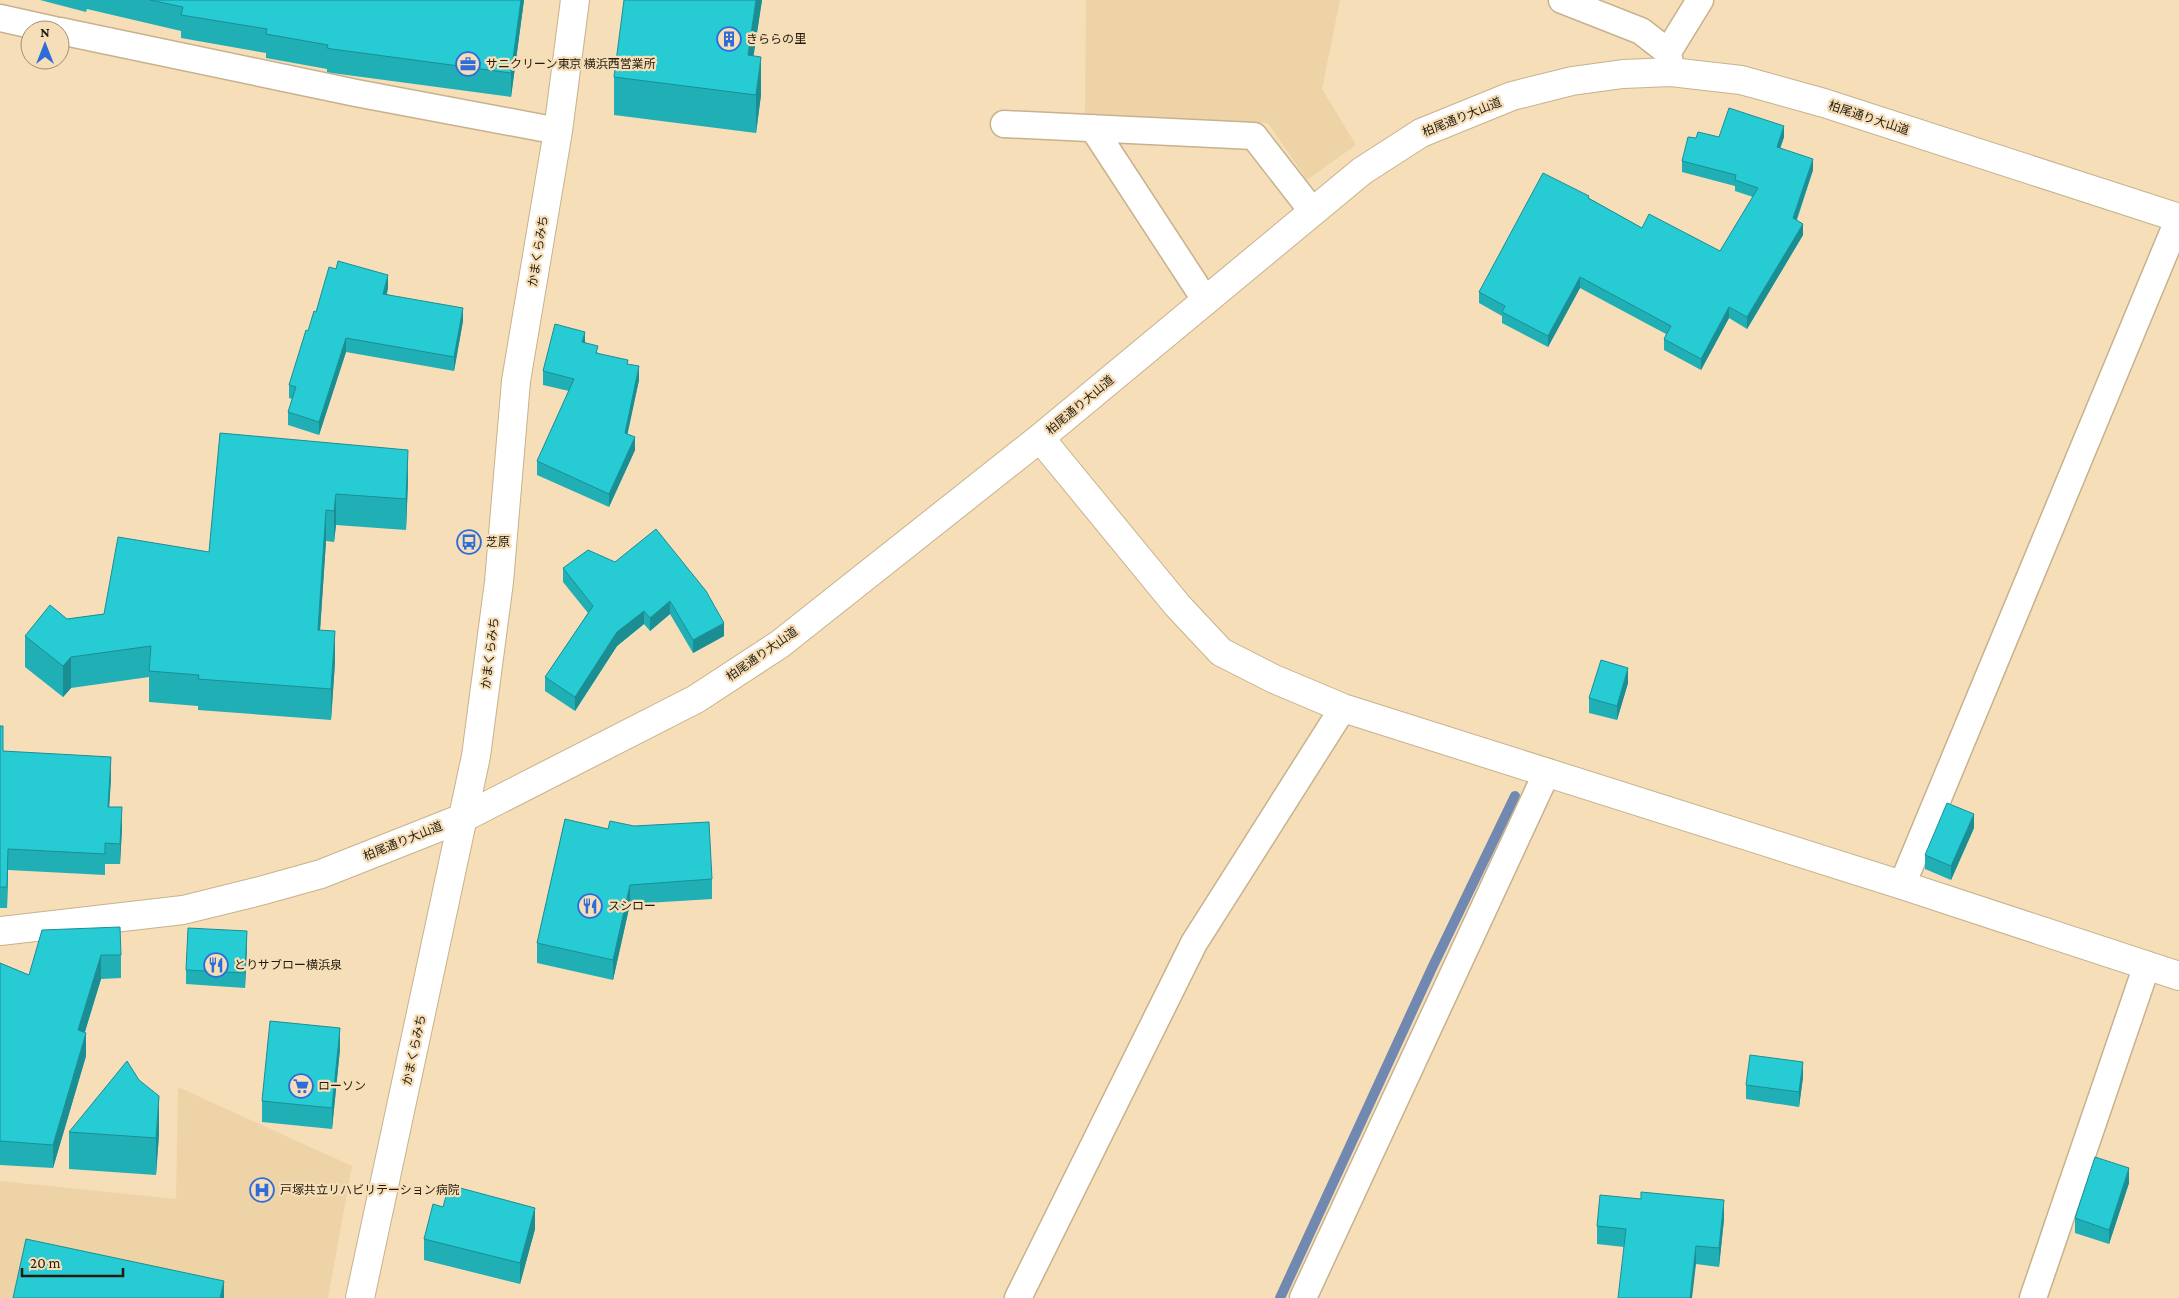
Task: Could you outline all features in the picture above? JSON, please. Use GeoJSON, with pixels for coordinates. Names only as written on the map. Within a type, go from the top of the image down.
{"type":"FeatureCollection","features":[{"type":"Feature","properties":{"kind":"street","name":"かまくらみち"},"geometry":{"type":"LineString","coordinates":[[360,1298],[465,817],[476,756],[499,582],[516,381],[558,131],[575,0]]}},
{"type":"Feature","properties":{"kind":"street"},"geometry":{"type":"LineString","coordinates":[[1562,0],[1641,31],[1670,62],[1700,0]]}},
{"type":"Feature","properties":{"kind":"street"},"geometry":{"type":"LineString","coordinates":[[0,18],[20,22]]}},
{"type":"Feature","properties":{"kind":"street"},"geometry":{"type":"LineString","coordinates":[[70,33],[356,94],[558,131]]}},
{"type":"Feature","properties":{"kind":"street","name":"柏尾通り大山道"},"geometry":{"type":"LineString","coordinates":[[0,931],[183,910],[321,874],[465,817],[576,762],[696,699],[780,644],[1040,438],[1362,171],[1421,133],[1512,96],[1572,80],[1623,74],[1670,62],[1824,103],[2179,218]]}},
{"type":"Feature","properties":{"kind":"street"},"geometry":{"type":"LineString","coordinates":[[1004,124],[1254,136],[1313,212]]}},
{"type":"Feature","properties":{"kind":"street"},"geometry":{"type":"LineString","coordinates":[[1093,128],[1206,301]]}},
{"type":"Feature","properties":{"kind":"street"},"geometry":{"type":"LineString","coordinates":[[1902,885],[2179,218]]}},
{"type":"Feature","properties":{"kind":"street"},"geometry":{"type":"LineString","coordinates":[[1040,438],[1177,605],[1221,652],[1274,679],[1343,708],[1902,885],[2179,976]]}},
{"type":"Feature","properties":{"kind":"street"},"geometry":{"type":"LineString","coordinates":[[1018,1298],[1194,943],[1343,708]]}},
{"type":"Feature","properties":{"kind":"street"},"geometry":{"type":"LineString","coordinates":[[1303,1298],[1547,772]]}},
{"type":"Feature","properties":{"kind":"street"},"geometry":{"type":"LineString","coordinates":[[2033,1298],[2147,965]]}},
{"type":"Feature","properties":{"kind":"shaded area"},"geometry":{"type":"Polygon","coordinates":[[[1086,0],[1340,0],[1322,89],[1356,145],[1307,180],[1268,123],[1085,115],[1086,0]]]}},
{"type":"Feature","properties":{"kind":"shaded area","name":"戸塚共立リハビリテーション病院"},"geometry":{"type":"Polygon","coordinates":[[[178,1087],[352,1166],[328,1298],[0,1298],[0,1181],[176,1199],[178,1087]]]}},
{"type":"Feature","properties":{"kind":"building","name":"サニクリーン東京 横浜西営業所"},"geometry":{"type":"Polygon","coordinates":[[[150,0],[521,0],[511,73],[327,48],[328,45],[266,34],[267,29],[181,15],[183,7],[150,0]]]}},
{"type":"Feature","properties":{"kind":"building","name":"きららの里"},"geometry":{"type":"Polygon","coordinates":[[[624,0],[756,0],[748,55],[761,57],[756,95],[614,77],[624,0]]]}},
{"type":"Feature","properties":{"kind":"building"},"geometry":{"type":"Polygon","coordinates":[[[1729,108],[1784,126],[1777,147],[1813,159],[1793,218],[1803,224],[1747,317],[1729,307],[1701,359],[1664,339],[1671,326],[1580,277],[1548,336],[1502,312],[1505,306],[1479,292],[1543,173],[1589,196],[1588,198],[1642,228],[1649,214],[1720,251],[1758,188],[1735,180],[1736,175],[1682,161],[1688,137],[1696,138],[1698,132],[1719,137],[1729,108]]]}},
{"type":"Feature","properties":{"kind":"building"},"geometry":{"type":"Polygon","coordinates":[[[338,261],[388,275],[383,294],[463,308],[454,357],[346,338],[319,422],[288,412],[296,387],[289,385],[306,330],[308,331],[314,311],[316,312],[329,267],[336,269],[338,261]]]}},
{"type":"Feature","properties":{"kind":"building"},"geometry":{"type":"Polygon","coordinates":[[[555,324],[585,332],[582,342],[598,346],[596,353],[628,360],[627,364],[639,366],[625,433],[635,437],[609,494],[537,461],[574,379],[543,371],[555,324]]]}},
{"type":"Feature","properties":{"kind":"building"},"geometry":{"type":"Polygon","coordinates":[[[220,433],[408,450],[406,499],[336,494],[334,511],[326,510],[318,630],[335,631],[331,689],[198,679],[199,675],[149,671],[151,646],[71,657],[63,666],[25,636],[50,605],[67,619],[104,614],[118,537],[209,552],[220,433]]]}},
{"type":"Feature","properties":{"kind":"building"},"geometry":{"type":"Polygon","coordinates":[[[656,529],[706,591],[724,623],[693,640],[670,601],[650,618],[644,611],[617,632],[575,697],[545,677],[593,606],[563,568],[588,550],[615,562],[656,529]]]}},
{"type":"Feature","properties":{"kind":"building"},"geometry":{"type":"Polygon","coordinates":[[[1601,660],[1628,668],[1617,706],[1589,698],[1601,660]]]}},
{"type":"Feature","properties":{"kind":"building"},"geometry":{"type":"Polygon","coordinates":[[[0,726],[3,726],[3,751],[111,757],[108,807],[122,807],[120,844],[105,843],[105,854],[8,849],[7,887],[0,887],[0,726]]]}},
{"type":"Feature","properties":{"kind":"building"},"geometry":{"type":"Polygon","coordinates":[[[1947,803],[1974,814],[1951,866],[1925,855],[1947,803]]]}},
{"type":"Feature","properties":{"kind":"building"},"geometry":{"type":"Polygon","coordinates":[[[565,819],[608,829],[610,821],[634,826],[709,822],[712,879],[630,885],[613,960],[537,943],[565,819]]]}},
{"type":"Feature","properties":{"kind":"building"},"geometry":{"type":"Polygon","coordinates":[[[120,927],[121,955],[101,955],[78,1030],[86,1033],[53,1145],[0,1141],[0,963],[29,975],[42,930],[120,927]]]}},
{"type":"Feature","properties":{"kind":"building","name":"とりサブロー横浜泉"},"geometry":{"type":"Polygon","coordinates":[[[188,928],[247,931],[245,973],[186,970],[188,928]]]}},
{"type":"Feature","properties":{"kind":"building","name":"ローソン"},"geometry":{"type":"Polygon","coordinates":[[[270,1021],[340,1028],[332,1108],[262,1101],[270,1021]]]}},
{"type":"Feature","properties":{"kind":"building"},"geometry":{"type":"Polygon","coordinates":[[[1750,1055],[1803,1062],[1799,1092],[1746,1085],[1750,1055]]]}},
{"type":"Feature","properties":{"kind":"building"},"geometry":{"type":"Polygon","coordinates":[[[127,1061],[139,1080],[159,1096],[156,1138],[69,1132],[127,1061]]]}},
{"type":"Feature","properties":{"kind":"building"},"geometry":{"type":"Polygon","coordinates":[[[2095,1157],[2129,1168],[2109,1230],[2075,1218],[2095,1157]]]}},
{"type":"Feature","properties":{"kind":"building"},"geometry":{"type":"Polygon","coordinates":[[[449,1185],[535,1208],[520,1263],[424,1239],[433,1204],[443,1207],[449,1185]]]}},
{"type":"Feature","properties":{"kind":"building"},"geometry":{"type":"Polygon","coordinates":[[[1641,1192],[1724,1200],[1719,1248],[1696,1246],[1690,1298],[1618,1298],[1626,1229],[1597,1226],[1600,1195],[1641,1199],[1641,1192]]]}},
{"type":"Feature","properties":{"kind":"building"},"geometry":{"type":"Polygon","coordinates":[[[26,1239],[224,1281],[220,1298],[13,1298],[26,1239]]]}},
{"type":"Feature","properties":{"kind":"waterway"},"geometry":{"type":"LineString","coordinates":[[1280,1298],[1432,968],[1515,796]]}},
{"type":"Feature","properties":{"kind":"place","name":"きららの里"},"geometry":{"type":"Point","coordinates":[729,39]}},
{"type":"Feature","properties":{"kind":"place","name":"サニクリーン東京 横浜西営業所"},"geometry":{"type":"Point","coordinates":[468,64]}},
{"type":"Feature","properties":{"kind":"place","name":"芝原"},"geometry":{"type":"Point","coordinates":[469,542]}},
{"type":"Feature","properties":{"kind":"place","name":"スシロー"},"geometry":{"type":"Point","coordinates":[590,906]}},
{"type":"Feature","properties":{"kind":"place","name":"とりサブロー横浜泉"},"geometry":{"type":"Point","coordinates":[216,965]}},
{"type":"Feature","properties":{"kind":"place","name":"ローソン"},"geometry":{"type":"Point","coordinates":[301,1086]}},
{"type":"Feature","properties":{"kind":"place","name":"戸塚共立リハビリテーション病院"},"geometry":{"type":"Point","coordinates":[262,1190]}}]}
